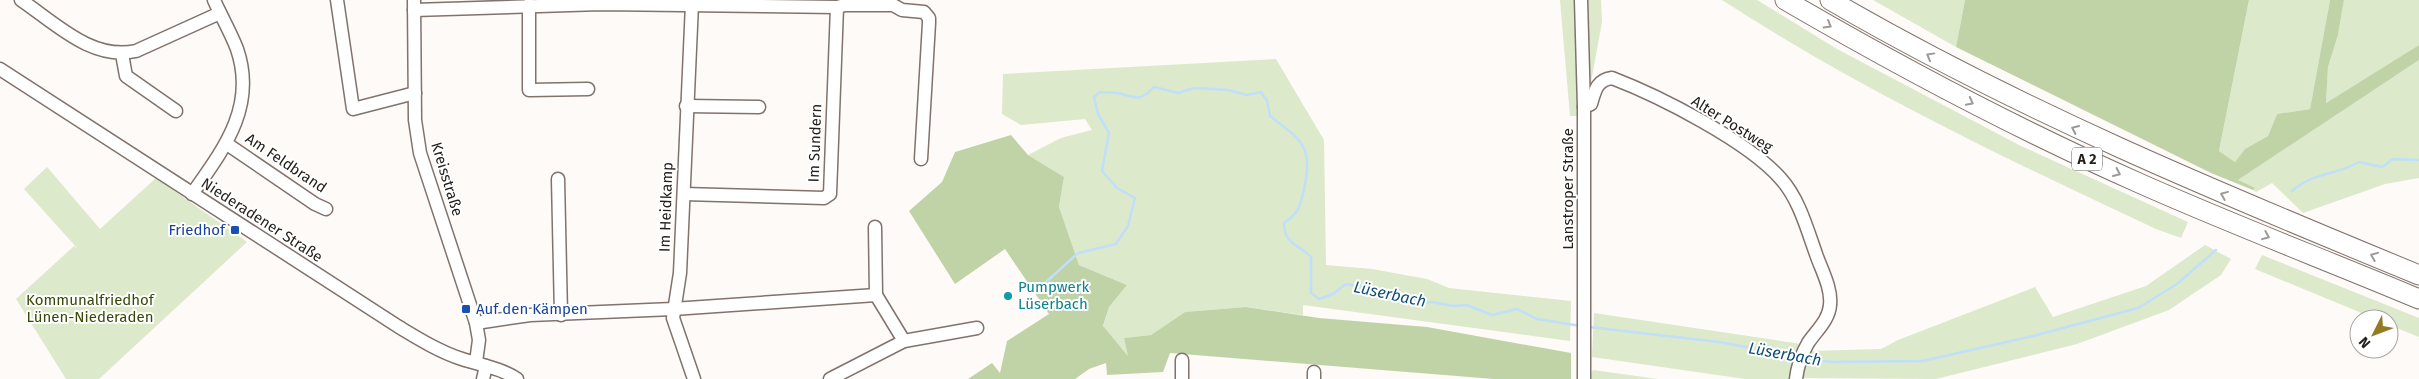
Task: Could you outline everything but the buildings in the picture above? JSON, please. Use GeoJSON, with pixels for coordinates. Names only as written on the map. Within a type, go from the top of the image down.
{"type":"FeatureCollection","features":[{"type":"Feature","properties":{"kind":"highway","name":"A 2"},"geometry":{"type":"LineString","coordinates":[[1786,0],[1942,88],[2085,158],[2156,190],[2419,298]]}},
{"type":"Feature","properties":{"kind":"highway","name":"A 2"},"geometry":{"type":"LineString","coordinates":[[1830,0],[1954,69],[2096,138],[2212,190],[2419,275]]}},
{"type":"Feature","properties":{"kind":"street"},"geometry":{"type":"LineString","coordinates":[[21,0],[35,4],[86,44],[98,50],[122,54],[136,51],[220,13]]}},
{"type":"Feature","properties":{"kind":"street","name":"Am Feldbrand"},"geometry":{"type":"LineString","coordinates":[[192,194],[227,144],[238,120],[241,102],[241,72],[237,50],[214,0]]}},
{"type":"Feature","properties":{"kind":"street"},"geometry":{"type":"LineString","coordinates":[[337,0],[353,109],[415,93]]}},
{"type":"Feature","properties":{"kind":"street","name":"Lanstroper Straße"},"geometry":{"type":"LineString","coordinates":[[1581,0],[1584,107],[1584,379]]}},
{"type":"Feature","properties":{"kind":"street"},"geometry":{"type":"LineString","coordinates":[[414,5],[529,6],[601,2],[692,4],[764,2],[812,3],[837,7],[845,5],[893,5],[902,10],[924,12],[927,14],[929,23],[921,159]]}},
{"type":"Feature","properties":{"kind":"street","name":"Im Heidkamp"},"geometry":{"type":"LineString","coordinates":[[673,309],[680,273],[692,4]]}},
{"type":"Feature","properties":{"kind":"street","name":"Kreisstraße"},"geometry":{"type":"LineString","coordinates":[[414,5],[415,120],[420,153],[476,323],[483,373]]}},
{"type":"Feature","properties":{"kind":"street"},"geometry":{"type":"LineString","coordinates":[[529,6],[529,90],[588,89]]}},
{"type":"Feature","properties":{"kind":"street","name":"Im Sundern"},"geometry":{"type":"LineString","coordinates":[[684,194],[824,198],[830,194],[837,7]]}},
{"type":"Feature","properties":{"kind":"street"},"geometry":{"type":"LineString","coordinates":[[122,54],[126,76],[176,111]]}},
{"type":"Feature","properties":{"kind":"street","name":"Niederadener Straße"},"geometry":{"type":"LineString","coordinates":[[0,69],[399,327],[436,348],[461,359],[483,373],[517,379]]}},
{"type":"Feature","properties":{"kind":"street","name":"Alter Postweg"},"geometry":{"type":"LineString","coordinates":[[1584,107],[1591,104],[1597,85],[1604,79],[1612,78],[1672,106],[1713,128],[1762,161],[1782,179],[1801,212],[1828,289],[1831,303],[1828,315],[1807,344],[1797,373]]}},
{"type":"Feature","properties":{"kind":"street"},"geometry":{"type":"LineString","coordinates":[[686,106],[759,107]]}},
{"type":"Feature","properties":{"kind":"street","name":"Am Feldbrand"},"geometry":{"type":"LineString","coordinates":[[227,144],[315,204],[326,208]]}},
{"type":"Feature","properties":{"kind":"street"},"geometry":{"type":"LineString","coordinates":[[558,179],[560,315]]}},
{"type":"Feature","properties":{"kind":"street"},"geometry":{"type":"LineString","coordinates":[[875,227],[876,295],[904,341]]}},
{"type":"Feature","properties":{"kind":"street"},"geometry":{"type":"LineString","coordinates":[[476,323],[530,314],[560,315],[673,309],[876,295]]}},
{"type":"Feature","properties":{"kind":"street"},"geometry":{"type":"LineString","coordinates":[[673,309],[673,318],[694,379]]}},
{"type":"Feature","properties":{"kind":"street"},"geometry":{"type":"LineString","coordinates":[[830,379],[904,341],[977,328]]}},
{"type":"Feature","properties":{"kind":"street"},"geometry":{"type":"LineString","coordinates":[[1182,360],[1182,379]]}},
{"type":"Feature","properties":{"kind":"green space"},"geometry":{"type":"Polygon","coordinates":[[[1560,0],[1574,0],[1578,116],[1570,116],[1560,0]]]}},
{"type":"Feature","properties":{"kind":"green space"},"geometry":{"type":"Polygon","coordinates":[[[1587,0],[1601,0],[1602,22],[1589,93],[1587,0]]]}},
{"type":"Feature","properties":{"kind":"green space"},"geometry":{"type":"Polygon","coordinates":[[[1722,0],[1757,0],[1837,49],[2019,145],[2188,222],[2181,238],[2156,229],[2100,203],[1935,122],[1827,64],[1722,0]]]}},
{"type":"Feature","properties":{"kind":"green space"},"geometry":{"type":"Polygon","coordinates":[[[1873,0],[1965,0],[1956,47],[1873,0]]]}},
{"type":"Feature","properties":{"kind":"green space"},"geometry":{"type":"Polygon","coordinates":[[[1965,0],[2249,0],[2219,151],[2235,162],[2245,149],[2268,136],[2277,114],[2310,109],[2330,0],[2344,0],[2338,35],[2328,67],[2326,103],[2419,45],[2419,60],[2238,180],[2255,188],[2253,190],[2211,173],[1956,47],[1965,0]]]}},
{"type":"Feature","properties":{"kind":"green space"},"geometry":{"type":"Polygon","coordinates":[[[2249,0],[2330,0],[2310,109],[2277,114],[2268,136],[2245,149],[2235,162],[2219,151],[2249,0]]]}},
{"type":"Feature","properties":{"kind":"green space"},"geometry":{"type":"Polygon","coordinates":[[[2344,0],[2419,0],[2419,45],[2326,103],[2328,67],[2338,35],[2344,0]]]}},
{"type":"Feature","properties":{"kind":"green space"},"geometry":{"type":"Polygon","coordinates":[[[1276,59],[1324,140],[1326,265],[1372,269],[1427,279],[1449,288],[1571,301],[1570,341],[1303,305],[1303,315],[1246,307],[1185,312],[1151,335],[1124,338],[1129,357],[1103,327],[1109,307],[1127,285],[1079,265],[1059,207],[1064,177],[1028,155],[1061,138],[1092,130],[1085,119],[1021,125],[1002,114],[1003,74],[1276,59]]]}},
{"type":"Feature","properties":{"kind":"green space"},"geometry":{"type":"Polygon","coordinates":[[[2419,60],[2419,178],[2385,184],[2303,213],[2272,183],[2256,192],[2238,180],[2419,60]]]}},
{"type":"Feature","properties":{"kind":"green space"},"geometry":{"type":"Polygon","coordinates":[[[1011,135],[1028,155],[1064,177],[1059,207],[1079,265],[1127,285],[1109,307],[1103,326],[1128,356],[1124,338],[1151,335],[1185,312],[1246,307],[1319,318],[1427,327],[1571,353],[1571,379],[1494,379],[1170,353],[1163,372],[1107,375],[1106,363],[1089,369],[1075,379],[968,379],[992,363],[1000,373],[1007,341],[1049,314],[1005,249],[955,284],[909,211],[942,182],[955,152],[1011,135]]]}},
{"type":"Feature","properties":{"kind":"green space","name":"Kommunalfriedhof Lünen-Niederaden"},"geometry":{"type":"Polygon","coordinates":[[[47,167],[100,229],[156,178],[247,242],[99,379],[66,379],[16,299],[74,246],[78,249],[24,189],[47,167]]]}},
{"type":"Feature","properties":{"kind":"green space"},"geometry":{"type":"Polygon","coordinates":[[[2205,245],[2231,259],[2221,275],[2169,310],[2077,344],[1936,379],[1801,378],[1811,351],[1881,349],[1898,340],[2035,287],[2053,317],[2146,286],[2205,245]]]}},
{"type":"Feature","properties":{"kind":"green space"},"geometry":{"type":"Polygon","coordinates":[[[2262,255],[2397,309],[2352,309],[2255,269],[2262,255]]]}},
{"type":"Feature","properties":{"kind":"green space"},"geometry":{"type":"Polygon","coordinates":[[[2399,310],[2419,318],[2419,337],[2399,329],[2399,310]]]}},
{"type":"Feature","properties":{"kind":"green space"},"geometry":{"type":"Polygon","coordinates":[[[1594,313],[1801,344],[1789,379],[1745,379],[1592,357],[1594,313]]]}},
{"type":"Feature","properties":{"kind":"green space"},"geometry":{"type":"Polygon","coordinates":[[[1593,370],[1658,379],[1588,379],[1593,370]]]}},
{"type":"Feature","properties":{"kind":"waterway","name":"Lüserbach"},"geometry":{"type":"LineString","coordinates":[[1035,292],[1078,253],[1116,244],[1128,226],[1135,198],[1117,188],[1102,171],[1109,133],[1098,114],[1094,97],[1100,92],[1137,98],[1145,95],[1154,87],[1178,93],[1194,88],[1228,90],[1247,95],[1261,92],[1267,101],[1270,116],[1297,138],[1306,153],[1307,175],[1302,200],[1296,213],[1284,223],[1289,240],[1311,257],[1311,293],[1319,299],[1333,294],[1346,284],[1382,290],[1386,294],[1403,296],[1420,303],[1432,302],[1453,306],[1467,305],[1492,315],[1517,309],[1537,319],[1581,326]]}},
{"type":"Feature","properties":{"kind":"waterway","name":"Lüserbach"},"geometry":{"type":"LineString","coordinates":[[2292,191],[2309,180],[2342,170],[2359,162],[2382,167],[2393,159],[2419,160]]}},
{"type":"Feature","properties":{"kind":"waterway","name":"Lüserbach"},"geometry":{"type":"LineString","coordinates":[[1806,359],[1833,362],[1923,361],[2037,335],[2138,308],[2177,284],[2216,250]]}},
{"type":"Feature","properties":{"kind":"waterway","name":"Lüserbach"},"geometry":{"type":"LineString","coordinates":[[1589,327],[1719,342],[1798,357]]}},
{"type":"Feature","properties":{"kind":"place","name":"Friedhof"},"geometry":{"type":"Point","coordinates":[235,230]}},
{"type":"Feature","properties":{"kind":"place","name":"Pumpwerk Lüserbach"},"geometry":{"type":"Point","coordinates":[1008,296]}},
{"type":"Feature","properties":{"kind":"place","name":"Auf den Kämpen"},"geometry":{"type":"Point","coordinates":[466,309]}}]}
